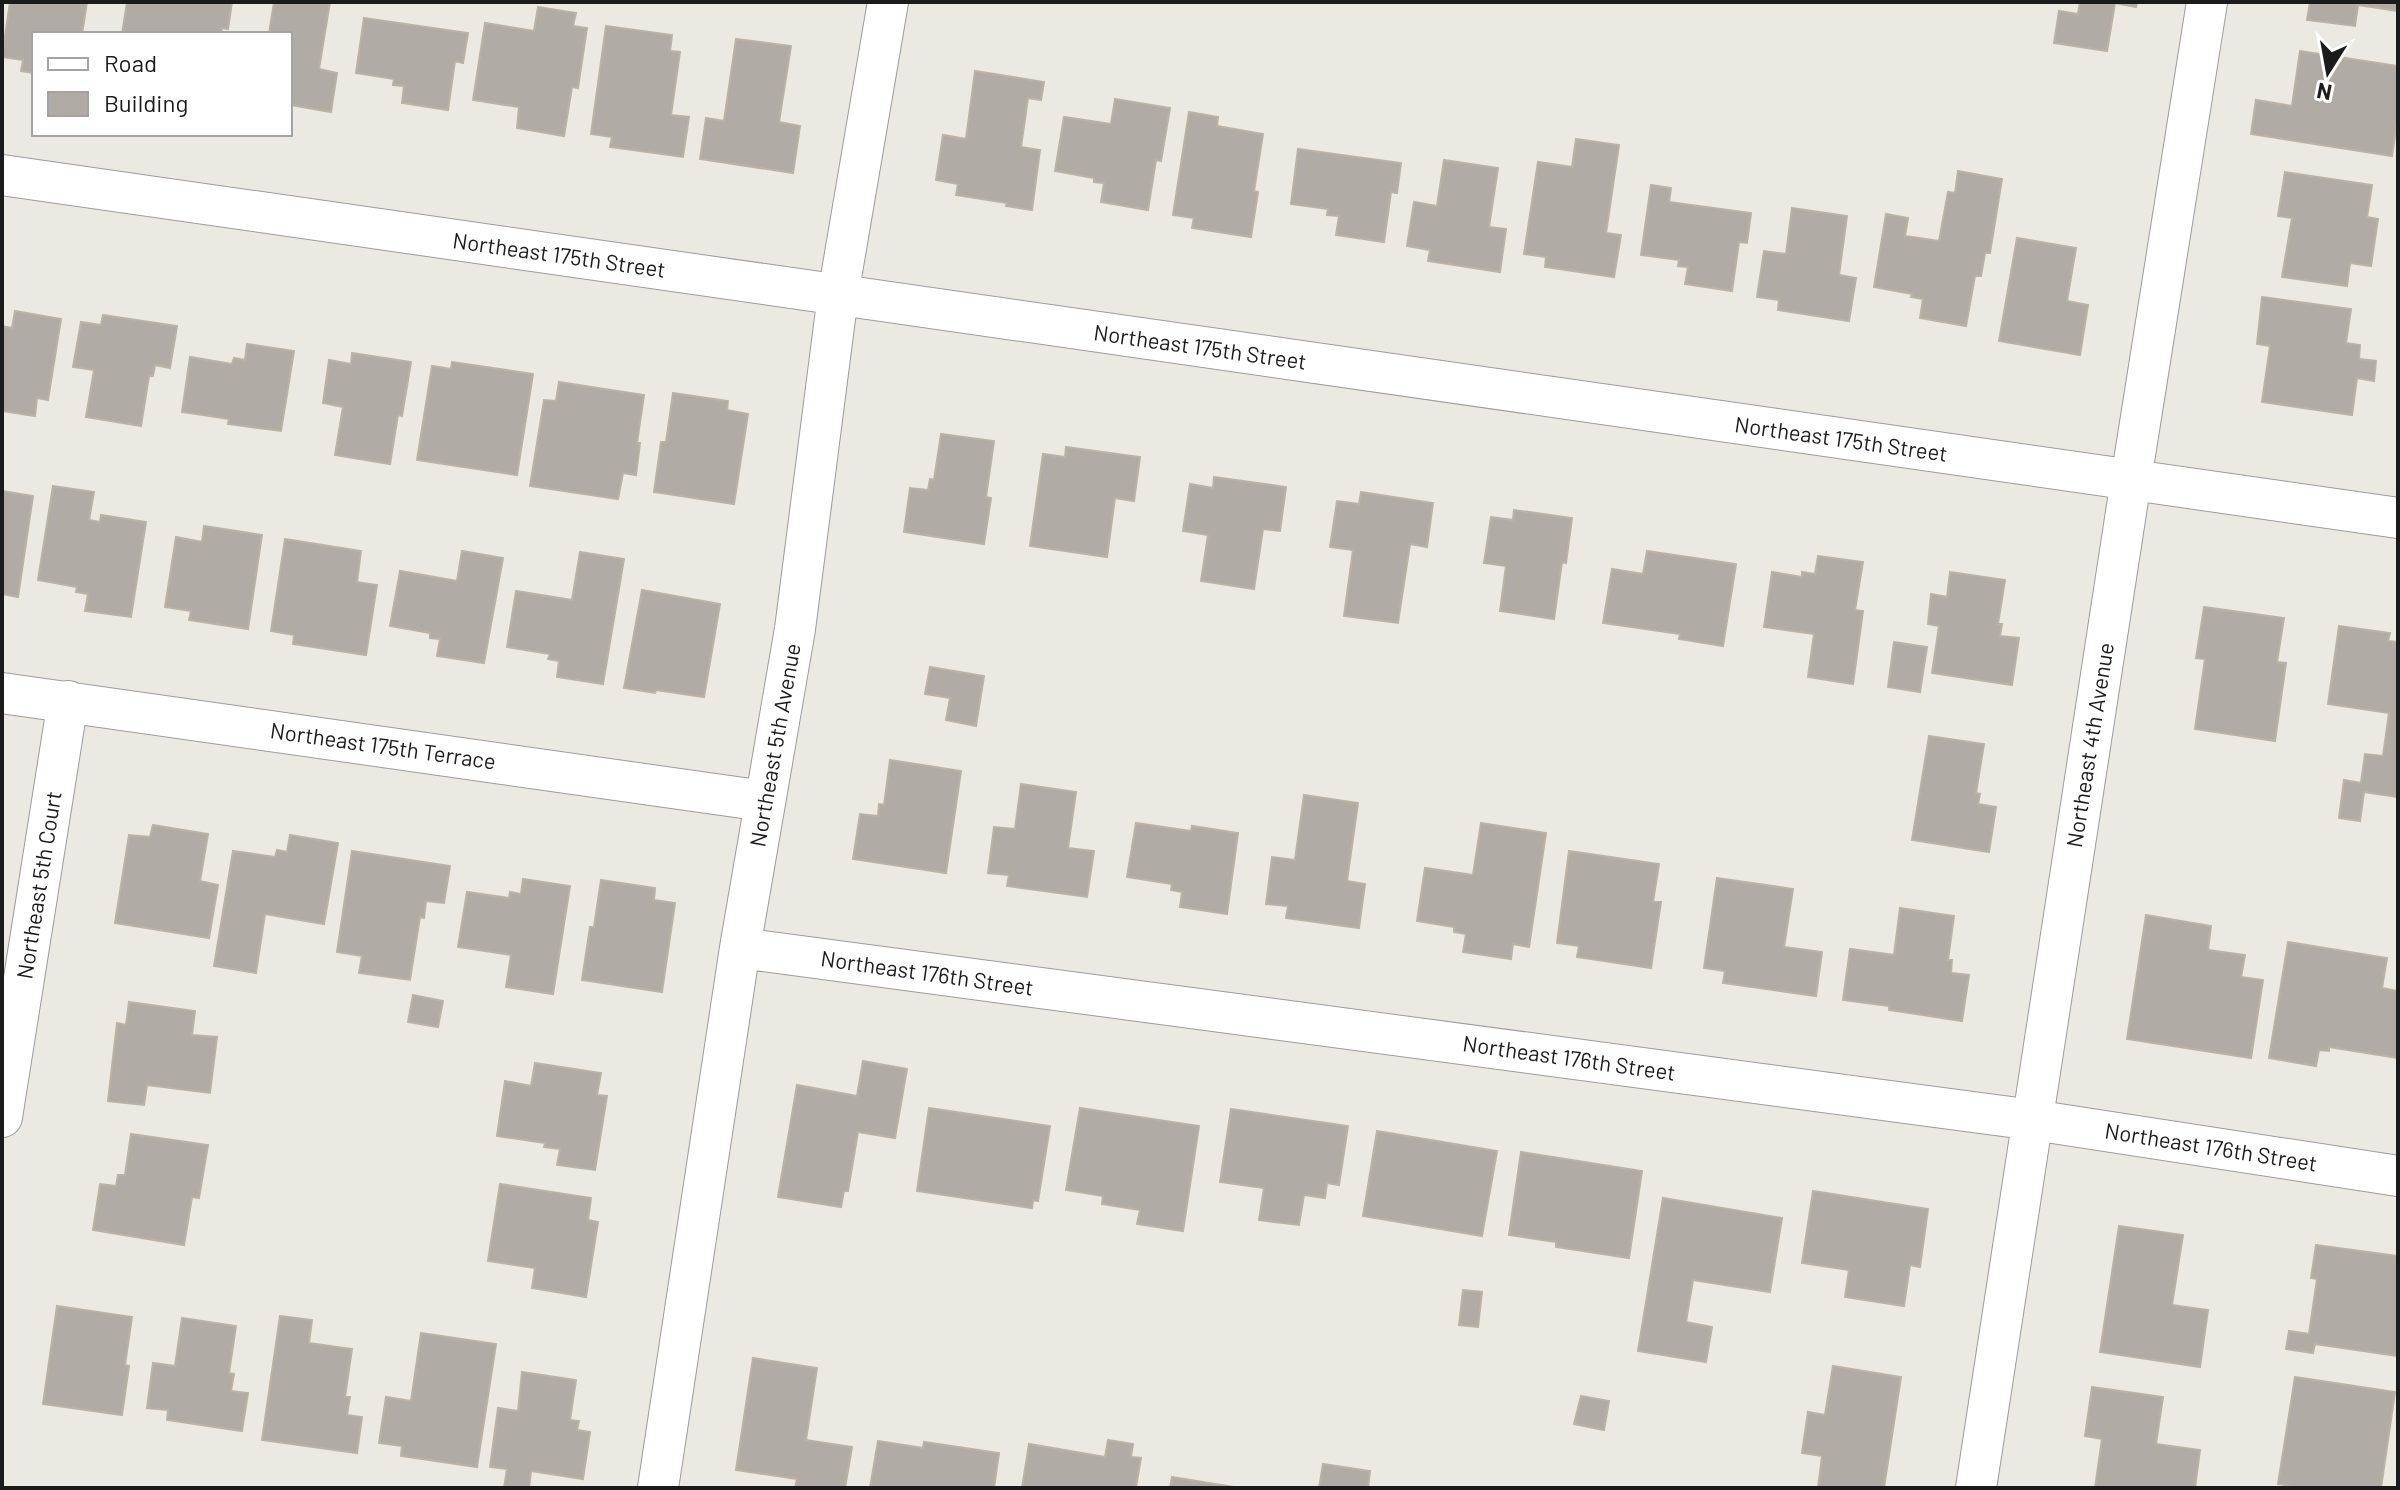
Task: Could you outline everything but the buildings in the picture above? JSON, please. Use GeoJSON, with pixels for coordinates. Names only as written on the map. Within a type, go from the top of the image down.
{"type":"FeatureCollection","features":[{"type":"Feature","properties":{"kind":"street","name":"Northeast 5th Avenue"},"geometry":{"type":"LineString","coordinates":[[658,1488],[740,948],[795,629],[838,295],[888,2]]}},
{"type":"Feature","properties":{"kind":"street","name":"Northeast 4th Avenue"},"geometry":{"type":"LineString","coordinates":[[1976,1488],[2207,2]]}},
{"type":"Feature","properties":{"kind":"street","name":"Northeast 175th Street"},"geometry":{"type":"LineString","coordinates":[[2,175],[2398,518]]}},
{"type":"Feature","properties":{"kind":"street","name":"Northeast 175th Terrace"},"geometry":{"type":"LineString","coordinates":[[2,693],[764,801]]}},
{"type":"Feature","properties":{"kind":"street","name":"Northeast 5th Court"},"geometry":{"type":"LineString","coordinates":[[2,1117],[68,701]]}},
{"type":"Feature","properties":{"kind":"street","name":"Northeast 176th Street"},"geometry":{"type":"LineString","coordinates":[[740,948],[2033,1120],[2398,1176]]}}]}
